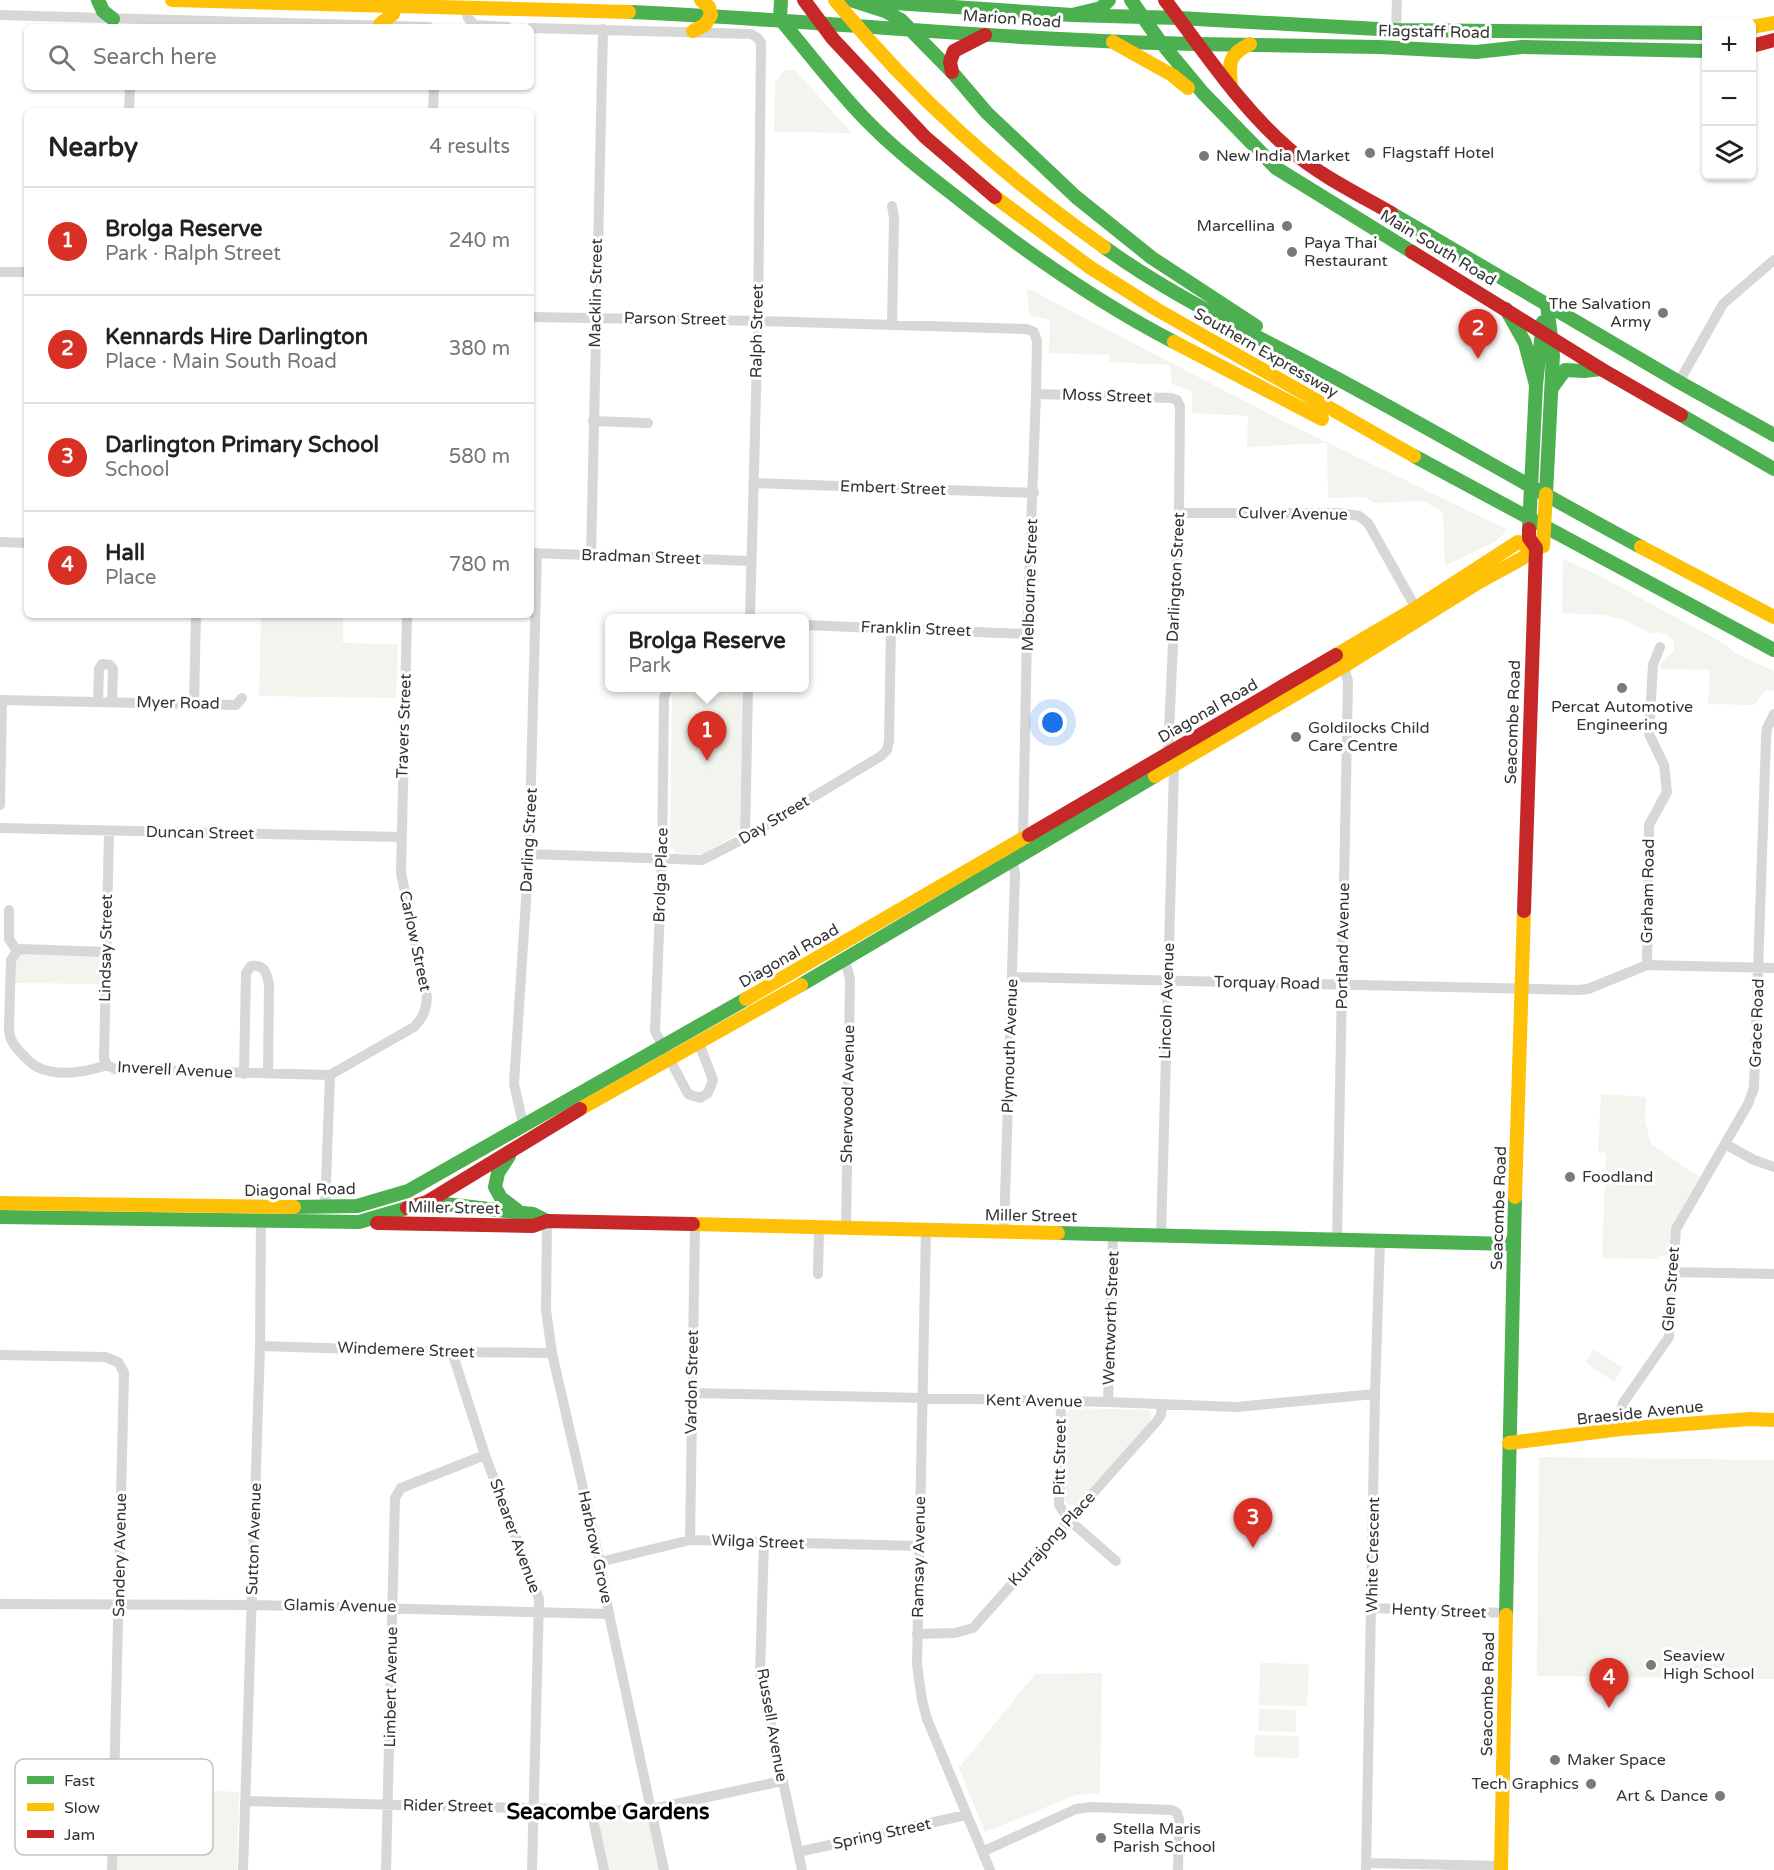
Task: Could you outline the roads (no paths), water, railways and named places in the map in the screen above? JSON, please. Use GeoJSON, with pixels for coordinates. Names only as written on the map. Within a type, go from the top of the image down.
{"type":"FeatureCollection","features":[{"type":"Feature","properties":{"kind":"main road"},"geometry":{"type":"LineString","coordinates":[[98,0],[103,11],[113,19]]}},
{"type":"Feature","properties":{"kind":"main road","name":"Marion Road"},"geometry":{"type":"LineString","coordinates":[[172,0],[466,3],[780,19],[1113,42],[1196,44]]}},
{"type":"Feature","properties":{"kind":"main road"},"geometry":{"type":"LineString","coordinates":[[693,31],[705,25],[711,15],[709,7],[701,0]]}},
{"type":"Feature","properties":{"kind":"main road"},"geometry":{"type":"LineString","coordinates":[[781,0],[780,19],[865,119],[904,156],[1001,233],[1059,274],[1134,321],[1365,441],[1460,483]]}},
{"type":"Feature","properties":{"kind":"main road","name":"Southern Expressway"},"geometry":{"type":"LineString","coordinates":[[804,0],[839,46],[934,144],[1012,210],[1091,268],[1156,309],[1460,483],[1502,502],[1774,650]]}},
{"type":"Feature","properties":{"kind":"main road","name":"Southern Expressway"},"geometry":{"type":"LineString","coordinates":[[835,0],[873,46],[936,111],[994,164],[1058,215],[1155,282],[1243,332],[1338,378],[1494,466],[1774,617]]}},
{"type":"Feature","properties":{"kind":"main road"},"geometry":{"type":"LineString","coordinates":[[852,0],[894,14],[1004,130],[1094,213],[1175,274],[1338,378]]}},
{"type":"Feature","properties":{"kind":"main road","name":"Marion Road"},"geometry":{"type":"LineString","coordinates":[[852,0],[1072,15],[1179,18]]}},
{"type":"Feature","properties":{"kind":"main road"},"geometry":{"type":"LineString","coordinates":[[1072,15],[1101,8],[1109,0]]}},
{"type":"Feature","properties":{"kind":"main road","name":"Main South Road"},"geometry":{"type":"LineString","coordinates":[[1131,0],[1161,44],[1208,99],[1276,168],[1601,369],[1774,469]]}},
{"type":"Feature","properties":{"kind":"main road","name":"Main South Road"},"geometry":{"type":"LineString","coordinates":[[1165,0],[1196,44],[1246,106],[1312,166],[1679,382],[1774,435]]}},
{"type":"Feature","properties":{"kind":"main road"},"geometry":{"type":"LineString","coordinates":[[380,24],[392,16],[395,3]]}},
{"type":"Feature","properties":{"kind":"main road","name":"Flagstaff Road"},"geometry":{"type":"LineString","coordinates":[[1179,18],[1396,30],[1702,33]]}},
{"type":"Feature","properties":{"kind":"main road"},"geometry":{"type":"LineString","coordinates":[[1756,26],[1771,24]]}},
{"type":"Feature","properties":{"kind":"main road"},"geometry":{"type":"LineString","coordinates":[[1380,47],[1396,30],[1411,49]]}},
{"type":"Feature","properties":{"kind":"main road"},"geometry":{"type":"LineString","coordinates":[[951,72],[950,62],[954,51],[985,34]]}},
{"type":"Feature","properties":{"kind":"main road"},"geometry":{"type":"LineString","coordinates":[[1756,45],[1774,41]]}},
{"type":"Feature","properties":{"kind":"main road"},"geometry":{"type":"LineString","coordinates":[[1113,42],[1172,75],[1197,94],[1208,99]]}},
{"type":"Feature","properties":{"kind":"main road","name":"Flagstaff Road"},"geometry":{"type":"LineString","coordinates":[[1196,44],[1380,47],[1476,52],[1522,46],[1702,51]]}},
{"type":"Feature","properties":{"kind":"main road"},"geometry":{"type":"LineString","coordinates":[[1231,87],[1229,65],[1232,56],[1236,51],[1250,44]]}},
{"type":"Feature","properties":{"kind":"main road","name":"Seacombe Road"},"geometry":{"type":"LineString","coordinates":[[1536,544],[1547,476],[1552,388],[1547,304]]}},
{"type":"Feature","properties":{"kind":"main road"},"geometry":{"type":"LineString","coordinates":[[1506,309],[1525,343],[1536,385]]}},
{"type":"Feature","properties":{"kind":"main road","name":"Seacombe Road"},"geometry":{"type":"LineString","coordinates":[[1501,1868],[1513,1244],[1536,544],[1533,468],[1536,385],[1547,334]]}},
{"type":"Feature","properties":{"kind":"main road"},"geometry":{"type":"LineString","coordinates":[[1552,388],[1565,370],[1601,369]]}},
{"type":"Feature","properties":{"kind":"main road","name":"Diagonal Road"},"geometry":{"type":"LineString","coordinates":[[0,1217],[359,1222],[427,1202],[609,1092],[838,947],[1025,844],[1174,767],[1418,613],[1521,559],[1536,544]]}},
{"type":"Feature","properties":{"kind":"main road","name":"Diagonal Road"},"geometry":{"type":"LineString","coordinates":[[0,1203],[325,1208],[359,1207],[379,1203],[423,1183],[526,1124],[667,1054],[699,1043],[845,960],[1012,860],[1025,844],[1168,753],[1341,660]]}},
{"type":"Feature","properties":{"kind":"main road"},"geometry":{"type":"LineString","coordinates":[[1168,753],[1174,767]]}},
{"type":"Feature","properties":{"kind":"main road"},"geometry":{"type":"LineString","coordinates":[[838,947],[845,960]]}},
{"type":"Feature","properties":{"kind":"main road"},"geometry":{"type":"LineString","coordinates":[[526,1124],[534,1138]]}},
{"type":"Feature","properties":{"kind":"main road"},"geometry":{"type":"LineString","coordinates":[[512,1152],[500,1168],[494,1189],[497,1196],[520,1212]]}},
{"type":"Feature","properties":{"kind":"main road","name":"Miller Street"},"geometry":{"type":"LineString","coordinates":[[379,1203],[427,1202],[533,1214],[548,1221]]}},
{"type":"Feature","properties":{"kind":"main road","name":"Miller Street"},"geometry":{"type":"LineString","coordinates":[[359,1222],[533,1226],[548,1221],[1513,1244]]}},
{"type":"Feature","properties":{"kind":"main road","name":"Braeside Avenue"},"geometry":{"type":"LineString","coordinates":[[1509,1443],[1621,1429],[1750,1419],[1774,1420]]}},
{"type":"Feature","properties":{"kind":"street"},"geometry":{"type":"LineString","coordinates":[[1396,30],[1397,0]]}},
{"type":"Feature","properties":{"kind":"street"},"geometry":{"type":"LineString","coordinates":[[466,3],[468,18],[474,24]]}},
{"type":"Feature","properties":{"kind":"street"},"geometry":{"type":"LineString","coordinates":[[0,15],[113,19],[131,23],[380,24]]}},
{"type":"Feature","properties":{"kind":"street"},"geometry":{"type":"LineString","coordinates":[[1771,24],[1774,41]]}},
{"type":"Feature","properties":{"kind":"street"},"geometry":{"type":"LineString","coordinates":[[534,28],[693,31]]}},
{"type":"Feature","properties":{"kind":"street","name":"Macklin Street"},"geometry":{"type":"LineString","coordinates":[[591,556],[603,29]]}},
{"type":"Feature","properties":{"kind":"street","name":"Ralph Street"},"geometry":{"type":"LineString","coordinates":[[693,31],[751,34],[758,38],[760,43],[758,321],[750,614]]}},
{"type":"Feature","properties":{"kind":"street"},"geometry":{"type":"LineString","coordinates":[[129,108],[130,90]]}},
{"type":"Feature","properties":{"kind":"street"},"geometry":{"type":"LineString","coordinates":[[434,90],[434,108]]}},
{"type":"Feature","properties":{"kind":"street"},"geometry":{"type":"LineString","coordinates":[[891,325],[894,218],[892,206]]}},
{"type":"Feature","properties":{"kind":"street"},"geometry":{"type":"LineString","coordinates":[[1679,382],[1723,304],[1774,260]]}},
{"type":"Feature","properties":{"kind":"street"},"geometry":{"type":"LineString","coordinates":[[0,272],[24,272]]}},
{"type":"Feature","properties":{"kind":"street","name":"Parson Street"},"geometry":{"type":"LineString","coordinates":[[534,317],[1027,329],[1034,332]]}},
{"type":"Feature","properties":{"kind":"street","name":"Melbourne Street"},"geometry":{"type":"LineString","coordinates":[[1025,844],[1027,634],[1034,493],[1037,341],[1034,332]]}},
{"type":"Feature","properties":{"kind":"street","name":"Moss Street"},"geometry":{"type":"LineString","coordinates":[[1036,394],[1177,400]]}},
{"type":"Feature","properties":{"kind":"street","name":"Darlington Street"},"geometry":{"type":"LineString","coordinates":[[1168,753],[1179,513],[1180,406],[1177,400]]}},
{"type":"Feature","properties":{"kind":"street"},"geometry":{"type":"LineString","coordinates":[[593,421],[648,423]]}},
{"type":"Feature","properties":{"kind":"street","name":"Embert Street"},"geometry":{"type":"LineString","coordinates":[[753,483],[1034,493]]}},
{"type":"Feature","properties":{"kind":"street","name":"Culver Avenue"},"geometry":{"type":"LineString","coordinates":[[1179,513],[1341,513],[1359,516],[1368,523],[1418,613]]}},
{"type":"Feature","properties":{"kind":"street"},"geometry":{"type":"LineString","coordinates":[[0,542],[24,543]]}},
{"type":"Feature","properties":{"kind":"street","name":"Bradman Street"},"geometry":{"type":"LineString","coordinates":[[534,553],[751,561]]}},
{"type":"Feature","properties":{"kind":"street"},"geometry":{"type":"LineString","coordinates":[[194,704],[196,618]]}},
{"type":"Feature","properties":{"kind":"street","name":"Travers Street"},"geometry":{"type":"LineString","coordinates":[[401,837],[407,618]]}},
{"type":"Feature","properties":{"kind":"street","name":"Darling Street"},"geometry":{"type":"LineString","coordinates":[[526,1124],[522,1119],[514,1084],[529,854],[533,618]]}},
{"type":"Feature","properties":{"kind":"street","name":"Franklin Street"},"geometry":{"type":"LineString","coordinates":[[809,625],[1027,634]]}},
{"type":"Feature","properties":{"kind":"street","name":"Day Street"},"geometry":{"type":"LineString","coordinates":[[529,854],[702,860],[745,838],[881,756],[887,750],[889,741],[891,628]]}},
{"type":"Feature","properties":{"kind":"street","name":"Graham Road"},"geometry":{"type":"LineString","coordinates":[[1647,964],[1649,825],[1667,792],[1664,765],[1649,734],[1653,665],[1660,647]]}},
{"type":"Feature","properties":{"kind":"street","name":"Portland Avenue"},"geometry":{"type":"LineString","coordinates":[[1337,1240],[1348,681],[1341,660]]}},
{"type":"Feature","properties":{"kind":"street","name":"Myer Road"},"geometry":{"type":"LineString","coordinates":[[98,702],[99,669],[102,664],[110,665],[113,669],[112,702]]}},
{"type":"Feature","properties":{"kind":"street","name":"Brolga Place"},"geometry":{"type":"LineString","coordinates":[[666,692],[664,698],[662,859],[655,1031],[667,1054]]}},
{"type":"Feature","properties":{"kind":"street"},"geometry":{"type":"LineString","coordinates":[[745,838],[748,692]]}},
{"type":"Feature","properties":{"kind":"street","name":"Myer Road"},"geometry":{"type":"LineString","coordinates":[[1,700],[236,705],[242,698]]}},
{"type":"Feature","properties":{"kind":"street"},"geometry":{"type":"LineString","coordinates":[[0,806],[1,700]]}},
{"type":"Feature","properties":{"kind":"street","name":"Grace Road"},"geometry":{"type":"LineString","coordinates":[[1705,1178],[1748,1104],[1754,1088],[1766,739],[1767,728],[1774,714]]}},
{"type":"Feature","properties":{"kind":"street","name":"Lincoln Avenue"},"geometry":{"type":"LineString","coordinates":[[1161,1236],[1174,767]]}},
{"type":"Feature","properties":{"kind":"street","name":"Duncan Street"},"geometry":{"type":"LineString","coordinates":[[0,828],[401,837]]}},
{"type":"Feature","properties":{"kind":"street","name":"Lindsay Street"},"geometry":{"type":"LineString","coordinates":[[107,1065],[104,1058],[110,831]]}},
{"type":"Feature","properties":{"kind":"street","name":"Carlow Street"},"geometry":{"type":"LineString","coordinates":[[330,1075],[414,1028],[421,1021],[426,1010],[427,997],[401,873],[401,837]]}},
{"type":"Feature","properties":{"kind":"street","name":"Plymouth Avenue"},"geometry":{"type":"LineString","coordinates":[[1004,1232],[1015,873],[1012,860]]}},
{"type":"Feature","properties":{"kind":"street"},"geometry":{"type":"LineString","coordinates":[[9,910],[9,939],[17,951]]}},
{"type":"Feature","properties":{"kind":"street"},"geometry":{"type":"LineString","coordinates":[[106,952],[17,951],[11,960],[9,1036],[13,1045],[34,1066],[46,1071],[85,1072],[107,1065]]}},
{"type":"Feature","properties":{"kind":"street","name":"Sherwood Avenue"},"geometry":{"type":"LineString","coordinates":[[845,960],[850,979],[846,1229]]}},
{"type":"Feature","properties":{"kind":"street"},"geometry":{"type":"LineString","coordinates":[[1647,964],[1774,968]]}},
{"type":"Feature","properties":{"kind":"street","name":"Torquay Road"},"geometry":{"type":"LineString","coordinates":[[1012,977],[1578,990],[1588,989],[1647,964]]}},
{"type":"Feature","properties":{"kind":"street","name":"Inverell Avenue"},"geometry":{"type":"LineString","coordinates":[[244,1074],[246,974],[251,966],[257,965],[262,967],[267,974],[269,985],[268,1074]]}},
{"type":"Feature","properties":{"kind":"street"},"geometry":{"type":"LineString","coordinates":[[667,1054],[688,1094],[700,1098],[708,1093],[713,1080],[699,1043]]}},
{"type":"Feature","properties":{"kind":"street","name":"Inverell Avenue"},"geometry":{"type":"LineString","coordinates":[[107,1065],[115,1070],[330,1075]]}},
{"type":"Feature","properties":{"kind":"street"},"geometry":{"type":"LineString","coordinates":[[325,1208],[330,1075]]}},
{"type":"Feature","properties":{"kind":"street"},"geometry":{"type":"LineString","coordinates":[[1725,1144],[1754,1160],[1774,1167]]}},
{"type":"Feature","properties":{"kind":"street","name":"Glen Street"},"geometry":{"type":"LineString","coordinates":[[1621,1429],[1620,1416],[1623,1403],[1669,1336],[1676,1229],[1705,1178]]}},
{"type":"Feature","properties":{"kind":"street","name":"Sutton Avenue"},"geometry":{"type":"LineString","coordinates":[[243,1870],[260,1346],[261,1208]]}},
{"type":"Feature","properties":{"kind":"street","name":"Harbrow Grove"},"geometry":{"type":"LineString","coordinates":[[548,1221],[546,1310],[552,1353],[600,1562],[664,1870]]}},
{"type":"Feature","properties":{"kind":"street","name":"Vardon Street"},"geometry":{"type":"LineString","coordinates":[[690,1540],[695,1225]]}},
{"type":"Feature","properties":{"kind":"street"},"geometry":{"type":"LineString","coordinates":[[818,1274],[819,1228]]}},
{"type":"Feature","properties":{"kind":"street","name":"Ramsay Avenue"},"geometry":{"type":"LineString","coordinates":[[926,1230],[917,1665],[927,1719],[990,1870]]}},
{"type":"Feature","properties":{"kind":"street","name":"Wentworth Street"},"geometry":{"type":"LineString","coordinates":[[1108,1402],[1113,1235]]}},
{"type":"Feature","properties":{"kind":"street","name":"White Crescent"},"geometry":{"type":"LineString","coordinates":[[1367,1866],[1375,1394],[1380,1241]]}},
{"type":"Feature","properties":{"kind":"street"},"geometry":{"type":"LineString","coordinates":[[1672,1272],[1774,1274]]}},
{"type":"Feature","properties":{"kind":"street","name":"Windemere Street"},"geometry":{"type":"LineString","coordinates":[[260,1346],[552,1353]]}},
{"type":"Feature","properties":{"kind":"street","name":"Shearer Avenue"},"geometry":{"type":"LineString","coordinates":[[452,1352],[485,1455],[539,1599],[532,1870]]}},
{"type":"Feature","properties":{"kind":"street","name":"Sandery Avenue"},"geometry":{"type":"LineString","coordinates":[[0,1355],[105,1357],[118,1362],[124,1373],[115,1759]]}},
{"type":"Feature","properties":{"kind":"street","name":"Kent Avenue"},"geometry":{"type":"LineString","coordinates":[[692,1393],[1236,1407],[1375,1394]]}},
{"type":"Feature","properties":{"kind":"street","name":"Pitt Street"},"geometry":{"type":"LineString","coordinates":[[1061,1401],[1058,1499],[1061,1511],[1116,1561]]}},
{"type":"Feature","properties":{"kind":"street","name":"Kurrajong Place"},"geometry":{"type":"LineString","coordinates":[[917,1634],[955,1633],[973,1628],[1156,1421],[1161,1415],[1162,1404]]}},
{"type":"Feature","properties":{"kind":"street","name":"Limbert Avenue"},"geometry":{"type":"LineString","coordinates":[[386,1870],[395,1498],[401,1488],[485,1455]]}},
{"type":"Feature","properties":{"kind":"street","name":"Wilga Street"},"geometry":{"type":"LineString","coordinates":[[600,1562],[690,1540],[919,1546]]}},
{"type":"Feature","properties":{"kind":"street","name":"Russell Avenue"},"geometry":{"type":"LineString","coordinates":[[764,1542],[760,1674],[802,1870]]}},
{"type":"Feature","properties":{"kind":"street","name":"Glamis Avenue"},"geometry":{"type":"LineString","coordinates":[[0,1604],[103,1605],[119,1603],[392,1607],[609,1614]]}},
{"type":"Feature","properties":{"kind":"street","name":"Henty Street"},"geometry":{"type":"LineString","coordinates":[[1372,1608],[1505,1613]]}},
{"type":"Feature","properties":{"kind":"street","name":"Rider Street"},"geometry":{"type":"LineString","coordinates":[[245,1801],[643,1811],[782,1781]]}},
{"type":"Feature","properties":{"kind":"street"},"geometry":{"type":"LineString","coordinates":[[982,1852],[1076,1809],[1092,1807],[1172,1810],[1177,1813],[1179,1819],[1178,1870]]}},
{"type":"Feature","properties":{"kind":"street"},"geometry":{"type":"LineString","coordinates":[[591,1810],[604,1870]]}},
{"type":"Feature","properties":{"kind":"street","name":"Spring Street"},"geometry":{"type":"LineString","coordinates":[[798,1852],[966,1815]]}},
{"type":"Feature","properties":{"kind":"street","name":"Sandery Avenue"},"geometry":{"type":"LineString","coordinates":[[112,1855],[112,1870]]}},
{"type":"Feature","properties":{"kind":"street"},"geometry":{"type":"LineString","coordinates":[[1367,1866],[1501,1868]]}},
{"type":"Feature","properties":{"kind":"place","name":"Flagstaff Hotel"},"geometry":{"type":"Point","coordinates":[1370,153]}},
{"type":"Feature","properties":{"kind":"place","name":"New India Market"},"geometry":{"type":"Point","coordinates":[1204,156]}},
{"type":"Feature","properties":{"kind":"place","name":"Marcellina"},"geometry":{"type":"Point","coordinates":[1287,226]}},
{"type":"Feature","properties":{"kind":"place","name":"Paya Thai Restaurant"},"geometry":{"type":"Point","coordinates":[1292,252]}},
{"type":"Feature","properties":{"kind":"place","name":"The Salvation Army"},"geometry":{"type":"Point","coordinates":[1663,313]}},
{"type":"Feature","properties":{"kind":"place","name":"Kennards Hire Darlington"},"geometry":{"type":"Point","coordinates":[1478,359]}},
{"type":"Feature","properties":{"kind":"place","name":"Percat Automotive Engineering"},"geometry":{"type":"Point","coordinates":[1622,688]}},
{"type":"Feature","properties":{"kind":"place","name":"Goldilocks Child Care Centre"},"geometry":{"type":"Point","coordinates":[1296,737]}},
{"type":"Feature","properties":{"kind":"place","name":"Brolga Reserve"},"geometry":{"type":"Point","coordinates":[707,761]}},
{"type":"Feature","properties":{"kind":"place","name":"Foodland"},"geometry":{"type":"Point","coordinates":[1570,1177]}},
{"type":"Feature","properties":{"kind":"place","name":"Darlington Primary School"},"geometry":{"type":"Point","coordinates":[1253,1548]}},
{"type":"Feature","properties":{"kind":"place","name":"Seaview High School"},"geometry":{"type":"Point","coordinates":[1651,1665]}},
{"type":"Feature","properties":{"kind":"place","name":"Hall"},"geometry":{"type":"Point","coordinates":[1609,1708]}},
{"type":"Feature","properties":{"kind":"place","name":"Maker Space"},"geometry":{"type":"Point","coordinates":[1555,1760]}},
{"type":"Feature","properties":{"kind":"place","name":"Tech Graphics"},"geometry":{"type":"Point","coordinates":[1591,1784]}},
{"type":"Feature","properties":{"kind":"place","name":"Art & Dance"},"geometry":{"type":"Point","coordinates":[1720,1796]}},
{"type":"Feature","properties":{"kind":"place","name":"Stella Maris Parish School"},"geometry":{"type":"Point","coordinates":[1101,1838]}},
{"type":"Feature","properties":{"kind":"district","name":"Seacombe Gardens"},"geometry":{"type":"Point","coordinates":[608,1812]}}]}
